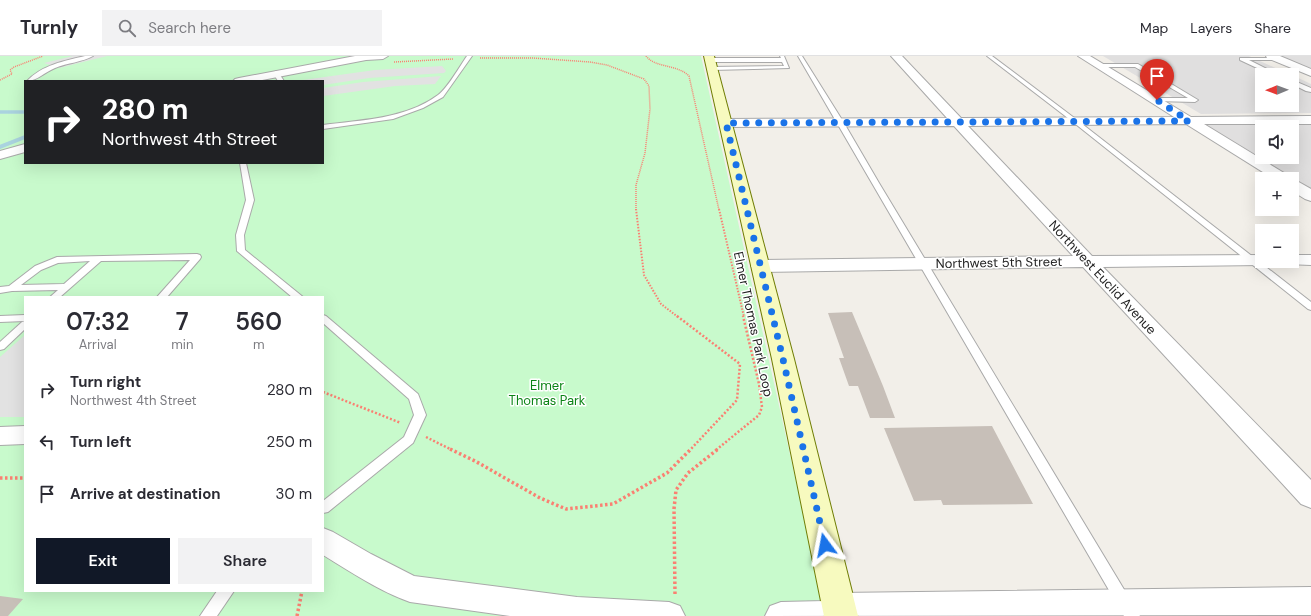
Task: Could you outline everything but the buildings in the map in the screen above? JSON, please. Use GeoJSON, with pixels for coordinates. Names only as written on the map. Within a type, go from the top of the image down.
{"type":"FeatureCollection","features":[{"type":"Feature","properties":{"kind":"street","name":"Northwest Euclid Avenue"},"geometry":{"type":"LineString","coordinates":[[896,56],[1311,498]]}},
{"type":"Feature","properties":{"kind":"street"},"geometry":{"type":"LineString","coordinates":[[1083,56],[1273,172]]}},
{"type":"Feature","properties":{"kind":"street"},"geometry":{"type":"LineString","coordinates":[[249,80],[279,77],[366,57],[385,59]]}},
{"type":"Feature","properties":{"kind":"street"},"geometry":{"type":"LineString","coordinates":[[1274,57],[1311,73]]}},
{"type":"Feature","properties":{"kind":"street"},"geometry":{"type":"LineString","coordinates":[[710,61],[783,359],[840,613]]}},
{"type":"Feature","properties":{"kind":"street"},"geometry":{"type":"LineString","coordinates":[[726,123],[1309,121]]}},
{"type":"Feature","properties":{"kind":"street"},"geometry":{"type":"LineString","coordinates":[[0,155],[24,148]]}},
{"type":"Feature","properties":{"kind":"street"},"geometry":{"type":"LineString","coordinates":[[1299,188],[1311,196]]}},
{"type":"Feature","properties":{"kind":"street","name":"Northwest 5th Street"},"geometry":{"type":"LineString","coordinates":[[760,266],[1255,260]]}},
{"type":"Feature","properties":{"kind":"street"},"geometry":{"type":"LineString","coordinates":[[1299,260],[1311,260]]}},
{"type":"Feature","properties":{"kind":"street"},"geometry":{"type":"LineString","coordinates":[[0,436],[24,435]]}},
{"type":"Feature","properties":{"kind":"street"},"geometry":{"type":"LineString","coordinates":[[324,541],[410,590],[577,611],[672,608]]}},
{"type":"Feature","properties":{"kind":"street"},"geometry":{"type":"LineString","coordinates":[[781,616],[840,613],[1128,610],[1311,600]]}},
{"type":"Feature","properties":{"kind":"lane"},"geometry":{"type":"LineString","coordinates":[[31,80],[52,66],[91,56]]}},
{"type":"Feature","properties":{"kind":"lane"},"geometry":{"type":"LineString","coordinates":[[800,56],[1128,610]]}},
{"type":"Feature","properties":{"kind":"lane"},"geometry":{"type":"LineString","coordinates":[[989,56],[1255,258]]}},
{"type":"Feature","properties":{"kind":"lane"},"geometry":{"type":"LineString","coordinates":[[324,127],[393,117],[421,107],[440,96],[470,57]]}},
{"type":"Feature","properties":{"kind":"lane"},"geometry":{"type":"LineString","coordinates":[[1261,68],[1242,59],[1274,57]]}},
{"type":"Feature","properties":{"kind":"lane"},"geometry":{"type":"LineString","coordinates":[[783,58],[787,67],[732,67],[710,61],[783,58]]}},
{"type":"Feature","properties":{"kind":"lane"},"geometry":{"type":"LineString","coordinates":[[730,60],[732,67]]}},
{"type":"Feature","properties":{"kind":"lane"},"geometry":{"type":"LineString","coordinates":[[758,60],[761,67]]}},
{"type":"Feature","properties":{"kind":"lane"},"geometry":{"type":"LineString","coordinates":[[1100,66],[1136,66],[1195,100],[1157,100]]}},
{"type":"Feature","properties":{"kind":"lane"},"geometry":{"type":"LineString","coordinates":[[1299,86],[1311,90]]}},
{"type":"Feature","properties":{"kind":"lane"},"geometry":{"type":"LineString","coordinates":[[243,164],[250,200],[240,235],[241,251],[296,295]]}},
{"type":"Feature","properties":{"kind":"lane"},"geometry":{"type":"LineString","coordinates":[[12,288],[38,268],[57,260],[73,258],[197,257],[163,296]]}},
{"type":"Feature","properties":{"kind":"lane"},"geometry":{"type":"LineString","coordinates":[[56,296],[98,258]]}},
{"type":"Feature","properties":{"kind":"lane"},"geometry":{"type":"LineString","coordinates":[[1266,268],[1311,307]]}},
{"type":"Feature","properties":{"kind":"lane"},"geometry":{"type":"LineString","coordinates":[[0,290],[12,288],[66,287]]}},
{"type":"Feature","properties":{"kind":"lane"},"geometry":{"type":"LineString","coordinates":[[0,319],[24,318]]}},
{"type":"Feature","properties":{"kind":"lane"},"geometry":{"type":"LineString","coordinates":[[324,319],[414,397],[420,415],[409,440],[324,507]]}},
{"type":"Feature","properties":{"kind":"lane"},"geometry":{"type":"LineString","coordinates":[[0,347],[24,325]]}},
{"type":"Feature","properties":{"kind":"lane"},"geometry":{"type":"LineString","coordinates":[[208,616],[226,592]]}},
{"type":"Feature","properties":{"kind":"path"},"geometry":{"type":"LineString","coordinates":[[0,80],[12,74],[10,70],[14,67],[43,56]]}},
{"type":"Feature","properties":{"kind":"path","name":"Elmer Thomas Park Loop"},"geometry":{"type":"LineString","coordinates":[[646,56],[649,60],[680,69],[686,72],[689,76],[759,384],[762,407],[759,415],[688,473],[676,490],[674,509],[672,608]]}},
{"type":"Feature","properties":{"kind":"path"},"geometry":{"type":"LineString","coordinates":[[324,392],[400,423],[413,431],[475,461],[540,498],[566,509],[613,504],[667,474],[737,400],[740,364],[704,335],[661,304],[644,275],[636,215],[636,185],[645,153],[650,109],[648,86],[644,79],[607,65],[590,62],[505,57],[416,60],[385,59]]}},
{"type":"Feature","properties":{"kind":"path"},"geometry":{"type":"LineString","coordinates":[[0,478],[24,478]]}},
{"type":"Feature","properties":{"kind":"path"},"geometry":{"type":"LineString","coordinates":[[297,616],[302,592]]}},
{"type":"Feature","properties":{"kind":"shaded area"},"geometry":{"type":"Polygon","coordinates":[[[73,56],[107,56],[59,68],[44,63],[73,56]]]}},
{"type":"Feature","properties":{"kind":"shaded area"},"geometry":{"type":"Polygon","coordinates":[[[1103,56],[1249,56],[1276,68],[1255,68],[1255,112],[1299,112],[1299,78],[1311,84],[1311,113],[1201,114],[1103,56]]]}},
{"type":"Feature","properties":{"kind":"shaded area"},"geometry":{"type":"Polygon","coordinates":[[[1276,56],[1311,56],[1311,71],[1276,56]]]}},
{"type":"Feature","properties":{"kind":"shaded area"},"geometry":{"type":"Polygon","coordinates":[[[442,66],[446,71],[444,73],[369,78],[324,85],[324,80],[303,80],[375,70],[442,66]]]}},
{"type":"Feature","properties":{"kind":"shaded area"},"geometry":{"type":"Polygon","coordinates":[[[441,76],[435,84],[395,86],[324,96],[324,88],[363,82],[441,76]]]}},
{"type":"Feature","properties":{"kind":"shaded area"},"geometry":{"type":"Polygon","coordinates":[[[1311,117],[1311,191],[1299,184],[1299,172],[1279,172],[1266,164],[1299,164],[1299,120],[1255,120],[1255,157],[1191,119],[1311,117]]]}},
{"type":"Feature","properties":{"kind":"shaded area"},"geometry":{"type":"Polygon","coordinates":[[[24,336],[24,417],[0,417],[0,357],[24,336]]]}},
{"type":"Feature","properties":{"kind":"green space","name":"Elmer Thomas Park"},"geometry":{"type":"Polygon","coordinates":[[[0,56],[701,56],[826,616],[0,616],[0,56]]]}},
{"type":"Feature","properties":{"kind":"waterway"},"geometry":{"type":"LineString","coordinates":[[0,112],[24,112]]}},
{"type":"Feature","properties":{"kind":"waterway"},"geometry":{"type":"LineString","coordinates":[[0,147],[24,137]]}},
{"type":"Feature","properties":{"kind":"route"},"geometry":{"type":"LineString","coordinates":[[825,545],[783,359],[738,178],[726,123],[1189,121],[1157,100]]}}]}
